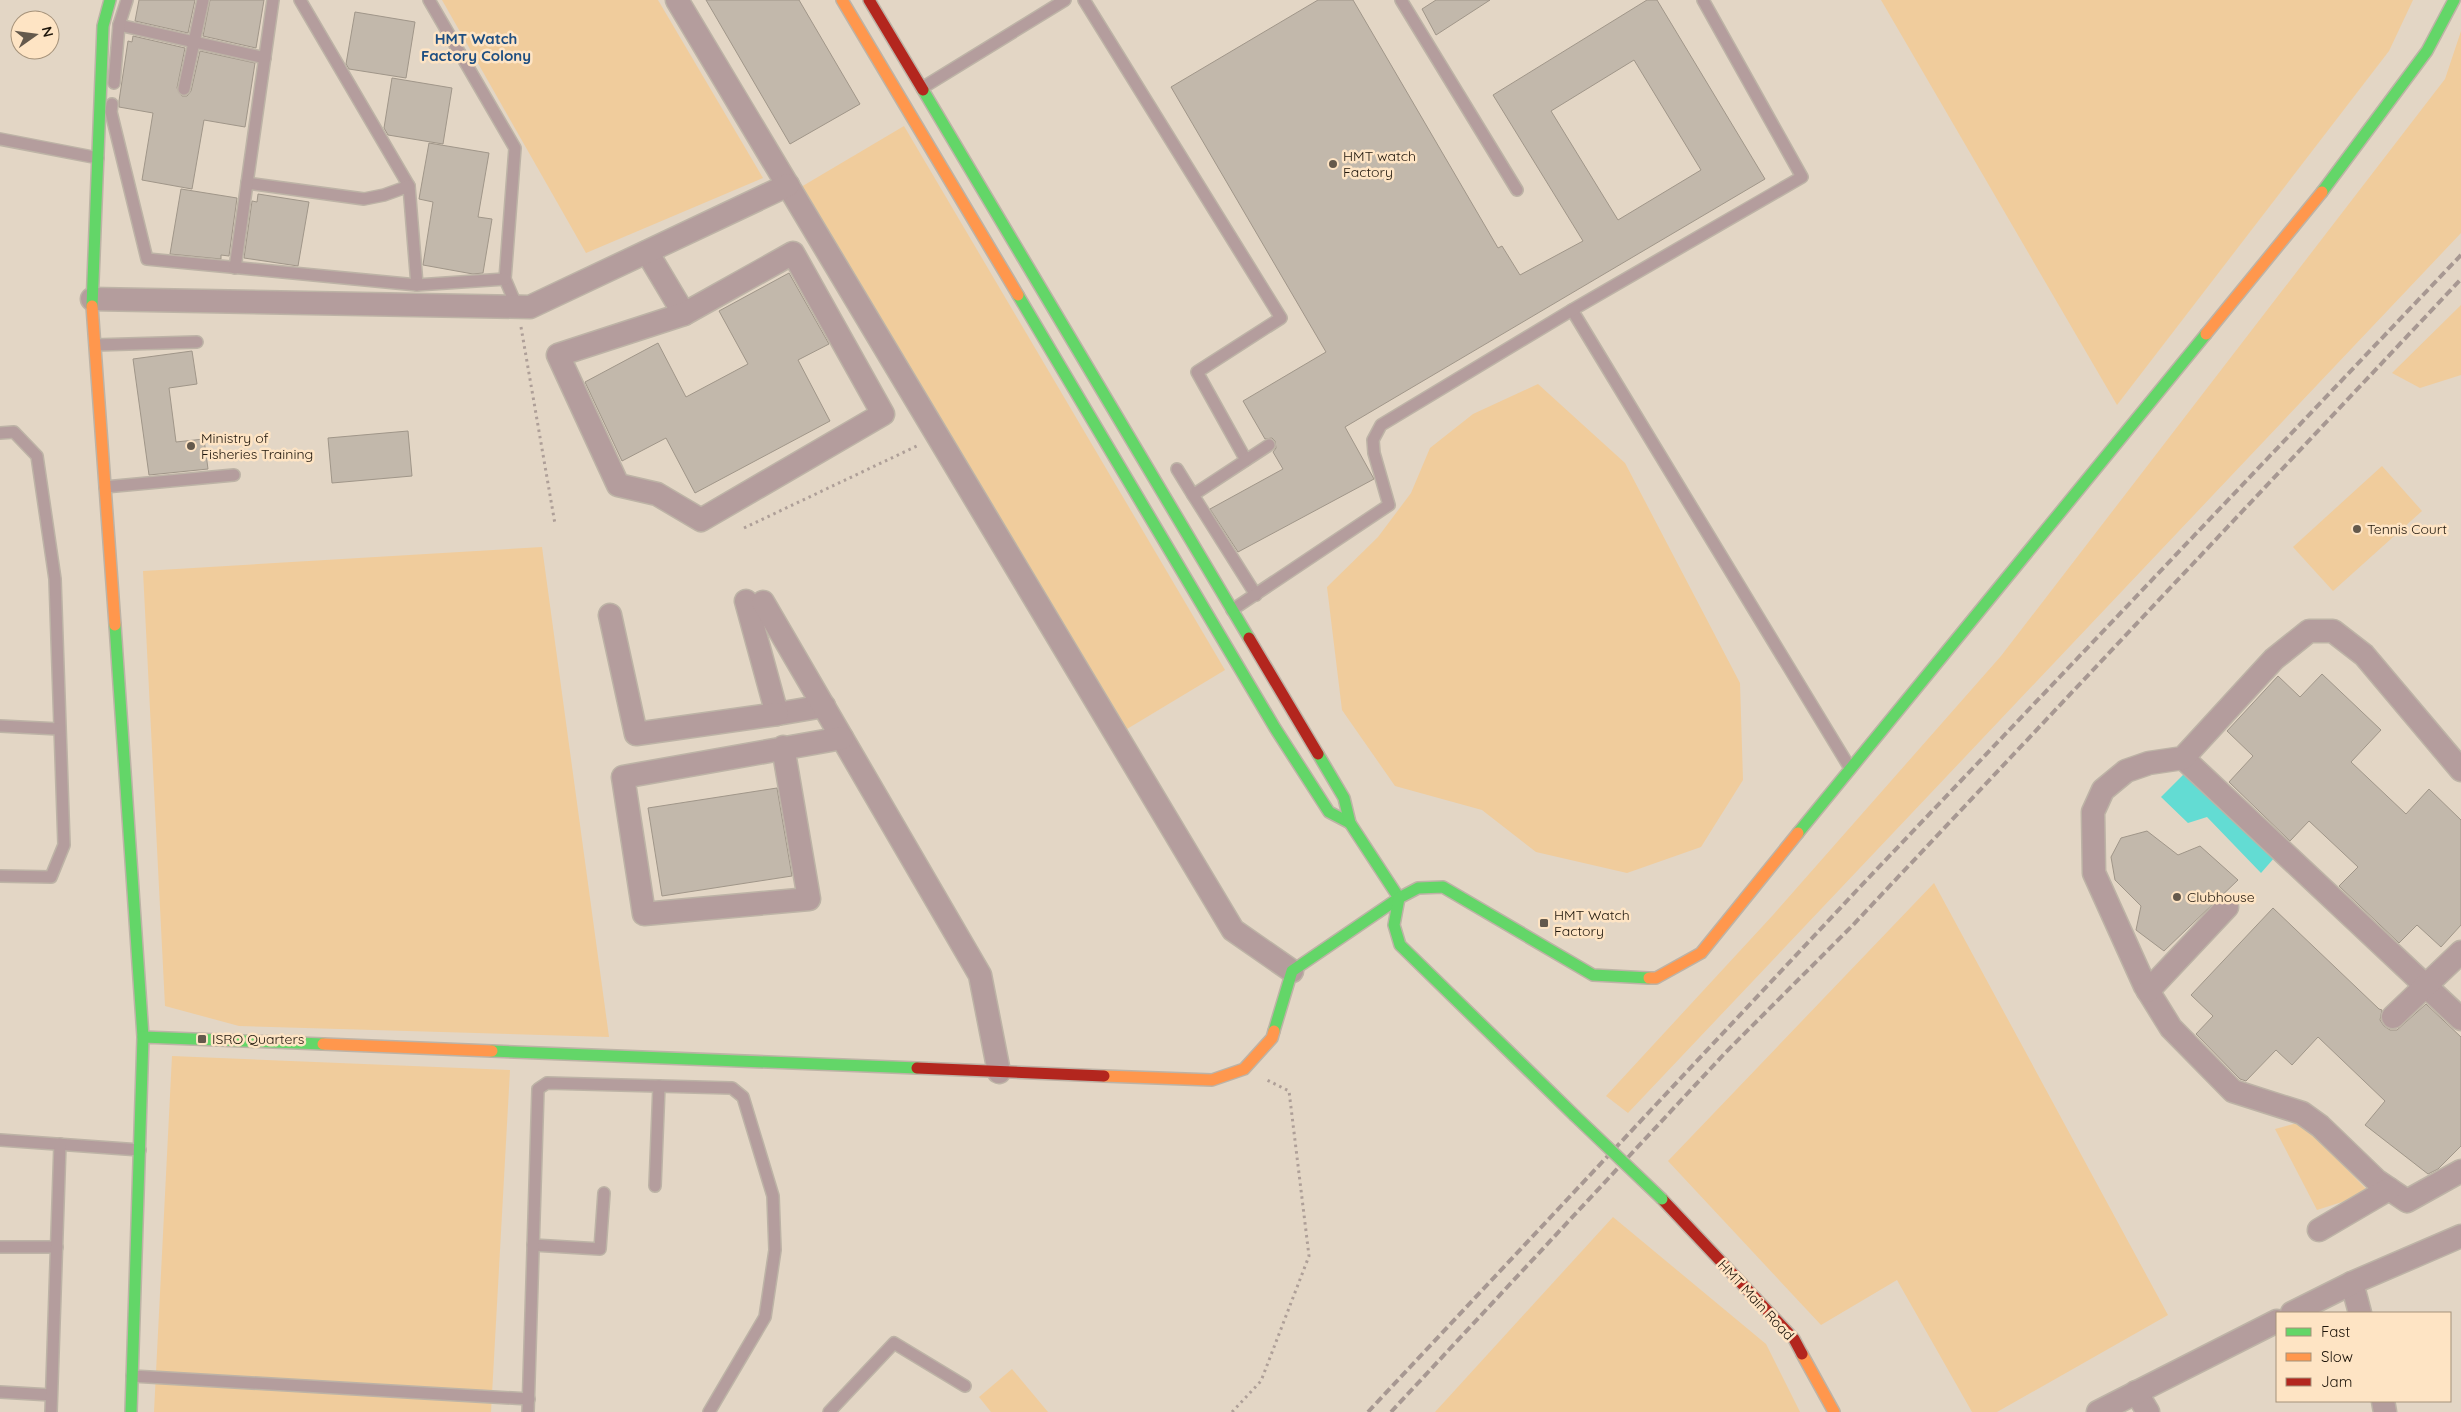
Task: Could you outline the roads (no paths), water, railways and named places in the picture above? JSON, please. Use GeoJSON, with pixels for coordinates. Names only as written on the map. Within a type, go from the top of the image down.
{"type":"FeatureCollection","features":[{"type":"Feature","properties":{"kind":"street"},"geometry":{"type":"LineString","coordinates":[[110,0],[102,26],[92,299],[143,1037],[131,1412]]}},
{"type":"Feature","properties":{"kind":"street"},"geometry":{"type":"LineString","coordinates":[[677,0],[1233,930],[1292,971]]}},
{"type":"Feature","properties":{"kind":"street"},"geometry":{"type":"LineString","coordinates":[[842,0],[1275,728],[1329,812],[1350,823]]}},
{"type":"Feature","properties":{"kind":"street"},"geometry":{"type":"LineString","coordinates":[[869,0],[1344,798],[1350,823],[1399,898]]}},
{"type":"Feature","properties":{"kind":"street"},"geometry":{"type":"LineString","coordinates":[[143,1037],[1212,1080],[1244,1069],[1272,1038],[1292,971],[1361,926],[1399,898],[1418,888],[1443,887],[1593,975],[1656,978],[1701,953],[1850,768],[2337,174],[2427,51],[2454,0]]}},
{"type":"Feature","properties":{"kind":"street"},"geometry":{"type":"LineString","coordinates":[[92,299],[530,307],[788,185]]}},
{"type":"Feature","properties":{"kind":"street"},"geometry":{"type":"LineString","coordinates":[[647,252],[684,314]]}},
{"type":"Feature","properties":{"kind":"street"},"geometry":{"type":"LineString","coordinates":[[793,252],[883,414],[702,520],[657,494],[618,485],[558,355],[684,314],[793,252]]}},
{"type":"Feature","properties":{"kind":"street"},"geometry":{"type":"LineString","coordinates":[[777,714],[755,602],[824,706],[980,975],[999,1072]]}},
{"type":"Feature","properties":{"kind":"street"},"geometry":{"type":"LineString","coordinates":[[610,614],[636,734],[824,706]]}},
{"type":"Feature","properties":{"kind":"street"},"geometry":{"type":"LineString","coordinates":[[2461,770],[2364,655],[2333,631],[2309,632],[2274,659],[2183,758],[2149,763],[2126,771],[2103,790],[2092,812],[2094,873],[2148,991],[2171,1028],[2233,1091],[2302,1113],[2320,1126],[2376,1180],[2407,1201],[2461,1171]]}},
{"type":"Feature","properties":{"kind":"street"},"geometry":{"type":"LineString","coordinates":[[783,748],[809,899],[644,914],[623,777],[783,748],[842,738]]}},
{"type":"Feature","properties":{"kind":"street"},"geometry":{"type":"LineString","coordinates":[[2183,758],[2461,1019]]}},
{"type":"Feature","properties":{"kind":"street","name":"HMT Main Road"},"geometry":{"type":"LineString","coordinates":[[1399,898],[1394,925],[1400,945],[1574,1116],[1662,1199],[1794,1339],[1834,1412]]}},
{"type":"Feature","properties":{"kind":"street"},"geometry":{"type":"LineString","coordinates":[[2148,991],[2227,907]]}},
{"type":"Feature","properties":{"kind":"street"},"geometry":{"type":"LineString","coordinates":[[2393,1017],[2461,952]]}},
{"type":"Feature","properties":{"kind":"street"},"geometry":{"type":"LineString","coordinates":[[2319,1230],[2389,1189]]}},
{"type":"Feature","properties":{"kind":"street"},"geometry":{"type":"LineString","coordinates":[[2294,1312],[2352,1283],[2461,1236]]}},
{"type":"Feature","properties":{"kind":"street"},"geometry":{"type":"LineString","coordinates":[[2352,1283],[2360,1312]]}},
{"type":"Feature","properties":{"kind":"street"},"geometry":{"type":"LineString","coordinates":[[2098,1412],[2276,1322]]}},
{"type":"Feature","properties":{"kind":"street"},"geometry":{"type":"LineString","coordinates":[[2136,1392],[2148,1412]]}},
{"type":"Feature","properties":{"kind":"lane"},"geometry":{"type":"LineString","coordinates":[[127,0],[119,25],[111,112],[147,259],[417,285],[505,279]]}},
{"type":"Feature","properties":{"kind":"lane"},"geometry":{"type":"LineString","coordinates":[[184,89],[203,0]]}},
{"type":"Feature","properties":{"kind":"lane"},"geometry":{"type":"LineString","coordinates":[[235,268],[274,0]]}},
{"type":"Feature","properties":{"kind":"lane"},"geometry":{"type":"LineString","coordinates":[[300,0],[409,186],[417,285]]}},
{"type":"Feature","properties":{"kind":"lane"},"geometry":{"type":"LineString","coordinates":[[429,0],[516,148],[505,279],[517,307]]}},
{"type":"Feature","properties":{"kind":"lane"},"geometry":{"type":"LineString","coordinates":[[921,88],[1065,0]]}},
{"type":"Feature","properties":{"kind":"lane"},"geometry":{"type":"LineString","coordinates":[[1084,0],[1281,318],[1198,372],[1246,460]]}},
{"type":"Feature","properties":{"kind":"lane"},"geometry":{"type":"LineString","coordinates":[[1401,0],[1517,190]]}},
{"type":"Feature","properties":{"kind":"lane"},"geometry":{"type":"LineString","coordinates":[[1232,610],[1389,505],[1374,453],[1373,440],[1381,426],[1572,310],[1802,178],[1703,0]]}},
{"type":"Feature","properties":{"kind":"lane"},"geometry":{"type":"LineString","coordinates":[[119,25],[265,58]]}},
{"type":"Feature","properties":{"kind":"lane"},"geometry":{"type":"LineString","coordinates":[[0,139],[98,158]]}},
{"type":"Feature","properties":{"kind":"lane"},"geometry":{"type":"LineString","coordinates":[[247,183],[364,199],[384,196],[409,186]]}},
{"type":"Feature","properties":{"kind":"lane"},"geometry":{"type":"LineString","coordinates":[[1572,310],[1850,768]]}},
{"type":"Feature","properties":{"kind":"lane"},"geometry":{"type":"LineString","coordinates":[[95,345],[196,342]]}},
{"type":"Feature","properties":{"kind":"lane"},"geometry":{"type":"LineString","coordinates":[[0,433],[14,432],[37,456],[55,579],[64,845],[51,877],[0,876]]}},
{"type":"Feature","properties":{"kind":"lane"},"geometry":{"type":"LineString","coordinates":[[1193,495],[1268,445]]}},
{"type":"Feature","properties":{"kind":"lane"},"geometry":{"type":"LineString","coordinates":[[1177,469],[1256,595]]}},
{"type":"Feature","properties":{"kind":"lane"},"geometry":{"type":"LineString","coordinates":[[105,487],[234,475]]}},
{"type":"Feature","properties":{"kind":"lane"},"geometry":{"type":"LineString","coordinates":[[0,726],[59,729]]}},
{"type":"Feature","properties":{"kind":"lane"},"geometry":{"type":"LineString","coordinates":[[528,1412],[538,1089],[547,1082],[732,1088],[743,1097],[773,1196],[775,1250],[765,1317],[709,1412]]}},
{"type":"Feature","properties":{"kind":"lane"},"geometry":{"type":"LineString","coordinates":[[654,1186],[659,1086]]}},
{"type":"Feature","properties":{"kind":"lane"},"geometry":{"type":"LineString","coordinates":[[0,1140],[140,1150]]}},
{"type":"Feature","properties":{"kind":"lane"},"geometry":{"type":"LineString","coordinates":[[51,1412],[60,1144]]}},
{"type":"Feature","properties":{"kind":"lane"},"geometry":{"type":"LineString","coordinates":[[534,1245],[600,1249],[604,1193]]}},
{"type":"Feature","properties":{"kind":"lane"},"geometry":{"type":"LineString","coordinates":[[0,1247],[57,1247]]}},
{"type":"Feature","properties":{"kind":"lane"},"geometry":{"type":"LineString","coordinates":[[828,1412],[894,1344],[965,1386]]}},
{"type":"Feature","properties":{"kind":"lane"},"geometry":{"type":"LineString","coordinates":[[132,1376],[529,1399]]}},
{"type":"Feature","properties":{"kind":"lane"},"geometry":{"type":"LineString","coordinates":[[0,1392],[51,1395]]}},
{"type":"Feature","properties":{"kind":"water"},"geometry":{"type":"Polygon","coordinates":[[[2186,772],[2275,857],[2261,873],[2207,817],[2188,823],[2161,797],[2186,772]]]}},
{"type":"Feature","properties":{"kind":"railway"},"geometry":{"type":"LineString","coordinates":[[1368,1412],[1858,889],[2461,255]]}},
{"type":"Feature","properties":{"kind":"railway"},"geometry":{"type":"LineString","coordinates":[[1391,1412],[1726,1052],[1852,926],[2461,279]]}},
{"type":"Feature","properties":{"kind":"place","name":"HMT watch Factory"},"geometry":{"type":"Point","coordinates":[1333,164]}},
{"type":"Feature","properties":{"kind":"place","name":"Ministry of Fisheries Training"},"geometry":{"type":"Point","coordinates":[191,446]}},
{"type":"Feature","properties":{"kind":"place","name":"Tennis Court"},"geometry":{"type":"Point","coordinates":[2357,529]}},
{"type":"Feature","properties":{"kind":"place","name":"Clubhouse"},"geometry":{"type":"Point","coordinates":[2177,897]}},
{"type":"Feature","properties":{"kind":"place","name":"HMT Watch Factory"},"geometry":{"type":"Point","coordinates":[1544,923]}},
{"type":"Feature","properties":{"kind":"place","name":"ISRO Quarters"},"geometry":{"type":"Point","coordinates":[202,1039]}},
{"type":"Feature","properties":{"kind":"district","name":"HMT Watch Factory Colony"},"geometry":{"type":"Point","coordinates":[476,46]}}]}
